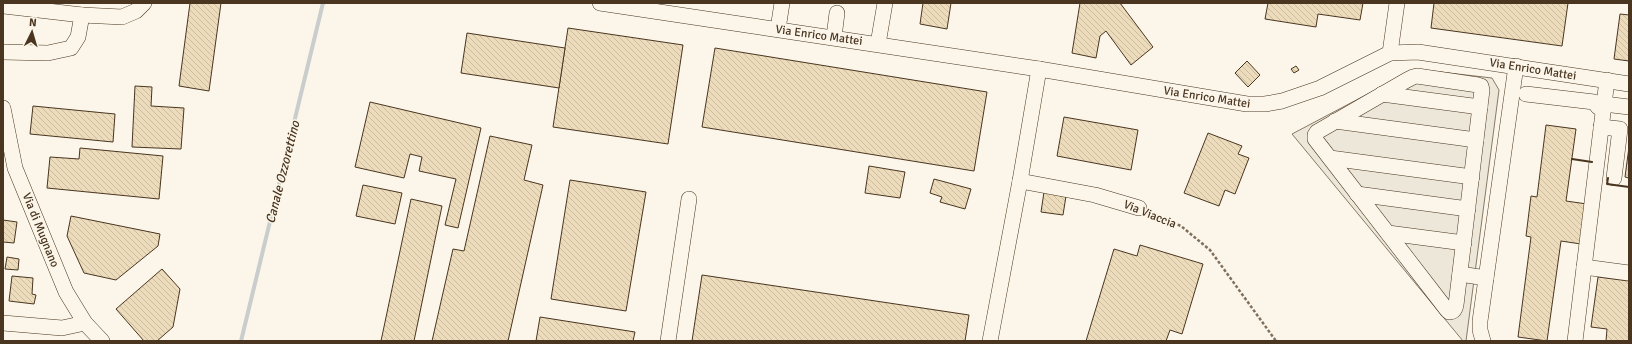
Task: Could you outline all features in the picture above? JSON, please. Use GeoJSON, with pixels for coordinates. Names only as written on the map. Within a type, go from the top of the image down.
{"type":"FeatureCollection","features":[{"type":"Feature","properties":{"kind":"street"},"geometry":{"type":"LineString","coordinates":[[4,9],[122,17],[136,11],[144,3]]}},
{"type":"Feature","properties":{"kind":"street","name":"Via Enrico Mattei"},"geometry":{"type":"LineString","coordinates":[[600,3],[1039,69],[1247,104],[1265,104],[1282,101],[1320,88],[1390,53],[1418,52],[1629,84]]}},
{"type":"Feature","properties":{"kind":"street"},"geometry":{"type":"LineString","coordinates":[[778,29],[782,3]]}},
{"type":"Feature","properties":{"kind":"street"},"geometry":{"type":"LineString","coordinates":[[878,44],[885,3]]}},
{"type":"Feature","properties":{"kind":"street"},"geometry":{"type":"LineString","coordinates":[[1390,53],[1397,3]]}},
{"type":"Feature","properties":{"kind":"street"},"geometry":{"type":"LineString","coordinates":[[834,37],[837,13]]}},
{"type":"Feature","properties":{"kind":"street"},"geometry":{"type":"LineString","coordinates":[[3,52],[48,53],[71,48],[78,37],[82,15]]}},
{"type":"Feature","properties":{"kind":"street"},"geometry":{"type":"LineString","coordinates":[[1483,341],[1480,325],[1516,66]]}},
{"type":"Feature","properties":{"kind":"street"},"geometry":{"type":"LineString","coordinates":[[990,341],[1039,69]]}},
{"type":"Feature","properties":{"kind":"street"},"geometry":{"type":"LineString","coordinates":[[1418,76],[1481,86],[1480,107],[1455,310],[1449,312],[1315,139],[1315,135],[1335,121],[1382,94],[1413,77],[1418,76]]}},
{"type":"Feature","properties":{"kind":"street"},"geometry":{"type":"LineString","coordinates":[[1575,341],[1607,80]]}},
{"type":"Feature","properties":{"kind":"street"},"geometry":{"type":"LineString","coordinates":[[1382,94],[1480,107]]}},
{"type":"Feature","properties":{"kind":"street"},"geometry":{"type":"LineString","coordinates":[[1526,94],[1594,102],[1598,107],[1629,107]]}},
{"type":"Feature","properties":{"kind":"street","name":"Via di Mugnano"},"geometry":{"type":"LineString","coordinates":[[3,108],[15,168],[66,292],[85,323],[102,341]]}},
{"type":"Feature","properties":{"kind":"street"},"geometry":{"type":"LineString","coordinates":[[1335,121],[1476,140]]}},
{"type":"Feature","properties":{"kind":"street"},"geometry":{"type":"LineString","coordinates":[[1601,127],[1620,129],[1614,178]]}},
{"type":"Feature","properties":{"kind":"street"},"geometry":{"type":"LineString","coordinates":[[1330,158],[1472,177]]}},
{"type":"Feature","properties":{"kind":"street","name":"Via Viaccia"},"geometry":{"type":"LineString","coordinates":[[1020,180],[1096,195],[1139,208]]}},
{"type":"Feature","properties":{"kind":"street"},"geometry":{"type":"LineString","coordinates":[[1358,194],[1468,209]]}},
{"type":"Feature","properties":{"kind":"street"},"geometry":{"type":"LineString","coordinates":[[668,341],[689,199]]}},
{"type":"Feature","properties":{"kind":"street"},"geometry":{"type":"LineString","coordinates":[[1388,234],[1464,242]]}},
{"type":"Feature","properties":{"kind":"street"},"geometry":{"type":"LineString","coordinates":[[1584,267],[1629,273]]}},
{"type":"Feature","properties":{"kind":"street"},"geometry":{"type":"LineString","coordinates":[[1460,274],[1486,278]]}},
{"type":"Feature","properties":{"kind":"street"},"geometry":{"type":"LineString","coordinates":[[3,323],[62,328],[85,323]]}},
{"type":"Feature","properties":{"kind":"path","name":"Via Viaccia"},"geometry":{"type":"LineString","coordinates":[[1139,208],[1181,226],[1210,250],[1276,341]]}},
{"type":"Feature","properties":{"kind":"shaded area"},"geometry":{"type":"Polygon","coordinates":[[[1415,69],[1492,78],[1499,90],[1466,341],[1463,341],[1292,134],[1415,69]]]}},
{"type":"Feature","properties":{"kind":"building"},"geometry":{"type":"Polygon","coordinates":[[[190,3],[221,3],[209,91],[179,86],[190,3]]]}},
{"type":"Feature","properties":{"kind":"building"},"geometry":{"type":"Polygon","coordinates":[[[923,3],[951,3],[947,29],[920,24],[923,3]]]}},
{"type":"Feature","properties":{"kind":"building"},"geometry":{"type":"Polygon","coordinates":[[[1080,3],[1120,3],[1153,47],[1131,65],[1106,31],[1100,36],[1096,58],[1072,53],[1080,3]]]}},
{"type":"Feature","properties":{"kind":"building"},"geometry":{"type":"Polygon","coordinates":[[[1268,3],[1363,3],[1360,20],[1318,14],[1316,27],[1265,19],[1268,3]]]}},
{"type":"Feature","properties":{"kind":"building"},"geometry":{"type":"Polygon","coordinates":[[[1434,3],[1568,3],[1562,46],[1431,28],[1434,3]]]}},
{"type":"Feature","properties":{"kind":"building"},"geometry":{"type":"Polygon","coordinates":[[[1620,14],[1629,15],[1629,61],[1614,59],[1620,14]]]}},
{"type":"Feature","properties":{"kind":"building"},"geometry":{"type":"Polygon","coordinates":[[[568,28],[683,45],[668,144],[553,127],[568,28]]]}},
{"type":"Feature","properties":{"kind":"building"},"geometry":{"type":"Polygon","coordinates":[[[467,33],[565,48],[559,88],[461,73],[467,33]]]}},
{"type":"Feature","properties":{"kind":"building"},"geometry":{"type":"Polygon","coordinates":[[[715,48],[987,92],[974,171],[702,127],[715,48]]]}},
{"type":"Feature","properties":{"kind":"building"},"geometry":{"type":"Polygon","coordinates":[[[1247,61],[1260,75],[1248,87],[1235,73],[1247,61]]]}},
{"type":"Feature","properties":{"kind":"building"},"geometry":{"type":"Polygon","coordinates":[[[1296,66],[1299,70],[1294,73],[1291,69],[1296,66]]]}},
{"type":"Feature","properties":{"kind":"building"},"geometry":{"type":"Polygon","coordinates":[[[135,86],[152,87],[151,106],[184,108],[181,149],[132,147],[135,86]]]}},
{"type":"Feature","properties":{"kind":"building"},"geometry":{"type":"Polygon","coordinates":[[[370,102],[481,128],[458,228],[445,225],[456,179],[419,171],[422,157],[410,154],[404,178],[355,167],[370,102]]]}},
{"type":"Feature","properties":{"kind":"building"},"geometry":{"type":"Polygon","coordinates":[[[33,106],[115,114],[113,142],[30,134],[33,106]]]}},
{"type":"Feature","properties":{"kind":"building"},"geometry":{"type":"Polygon","coordinates":[[[1064,117],[1138,130],[1131,170],[1057,156],[1064,117]]]}},
{"type":"Feature","properties":{"kind":"building"},"geometry":{"type":"Polygon","coordinates":[[[1546,125],[1576,129],[1566,201],[1587,204],[1581,244],[1561,241],[1547,341],[1518,337],[1531,237],[1526,236],[1531,196],[1537,197],[1546,125]]]}},
{"type":"Feature","properties":{"kind":"building"},"geometry":{"type":"Polygon","coordinates":[[[1208,133],[1242,146],[1238,154],[1249,158],[1235,194],[1225,190],[1219,206],[1184,193],[1208,133]]]}},
{"type":"Feature","properties":{"kind":"building"},"geometry":{"type":"Polygon","coordinates":[[[490,136],[532,145],[524,180],[543,185],[508,341],[432,341],[453,249],[464,251],[490,136]]]}},
{"type":"Feature","properties":{"kind":"building"},"geometry":{"type":"Polygon","coordinates":[[[1629,147],[1629,178],[1625,177],[1629,147]]]}},
{"type":"Feature","properties":{"kind":"building"},"geometry":{"type":"Polygon","coordinates":[[[80,148],[163,156],[159,199],[47,188],[50,157],[79,159],[80,148]]]}},
{"type":"Feature","properties":{"kind":"building"},"geometry":{"type":"Polygon","coordinates":[[[869,166],[905,172],[900,198],[865,193],[869,166]]]}},
{"type":"Feature","properties":{"kind":"building"},"geometry":{"type":"Polygon","coordinates":[[[934,179],[971,189],[965,209],[940,202],[942,197],[930,193],[934,179]]]}},
{"type":"Feature","properties":{"kind":"building"},"geometry":{"type":"Polygon","coordinates":[[[570,180],[646,192],[626,311],[551,299],[570,180]]]}},
{"type":"Feature","properties":{"kind":"building"},"geometry":{"type":"Polygon","coordinates":[[[363,185],[402,193],[395,224],[356,216],[363,185]]]}},
{"type":"Feature","properties":{"kind":"building"},"geometry":{"type":"Polygon","coordinates":[[[1044,192],[1066,196],[1063,215],[1041,212],[1044,192]]]}},
{"type":"Feature","properties":{"kind":"building"},"geometry":{"type":"Polygon","coordinates":[[[411,199],[442,206],[414,341],[381,341],[411,199]]]}},
{"type":"Feature","properties":{"kind":"building"},"geometry":{"type":"Polygon","coordinates":[[[71,216],[160,234],[158,246],[116,280],[84,273],[67,236],[71,216]]]}},
{"type":"Feature","properties":{"kind":"building"},"geometry":{"type":"Polygon","coordinates":[[[3,220],[17,222],[14,243],[3,242],[3,220]]]}},
{"type":"Feature","properties":{"kind":"building"},"geometry":{"type":"Polygon","coordinates":[[[1140,245],[1203,264],[1182,334],[1170,330],[1166,341],[1086,341],[1114,249],[1137,256],[1140,245]]]}},
{"type":"Feature","properties":{"kind":"building"},"geometry":{"type":"Polygon","coordinates":[[[7,257],[19,259],[18,270],[5,269],[7,257]]]}},
{"type":"Feature","properties":{"kind":"building"},"geometry":{"type":"Polygon","coordinates":[[[162,269],[180,289],[173,327],[157,341],[144,341],[116,309],[162,269]]]}},
{"type":"Feature","properties":{"kind":"building"},"geometry":{"type":"Polygon","coordinates":[[[702,275],[969,315],[965,341],[692,341],[702,275]]]}},
{"type":"Feature","properties":{"kind":"building"},"geometry":{"type":"Polygon","coordinates":[[[12,276],[33,278],[32,294],[36,295],[34,304],[9,301],[12,276]]]}},
{"type":"Feature","properties":{"kind":"building"},"geometry":{"type":"Polygon","coordinates":[[[1598,277],[1629,281],[1629,341],[1606,341],[1607,329],[1591,327],[1598,277]]]}},
{"type":"Feature","properties":{"kind":"building"},"geometry":{"type":"Polygon","coordinates":[[[540,317],[635,332],[633,341],[536,341],[540,317]]]}},
{"type":"Feature","properties":{"kind":"waterway","name":"Canale Ozzorettino"},"geometry":{"type":"LineString","coordinates":[[241,341],[323,3]]}},
{"type":"Feature","properties":{"kind":"wall"},"geometry":{"type":"LineString","coordinates":[[1572,159],[1592,162]]}},
{"type":"Feature","properties":{"kind":"wall"},"geometry":{"type":"LineString","coordinates":[[1608,178],[1607,184],[1629,187]]}}]}
